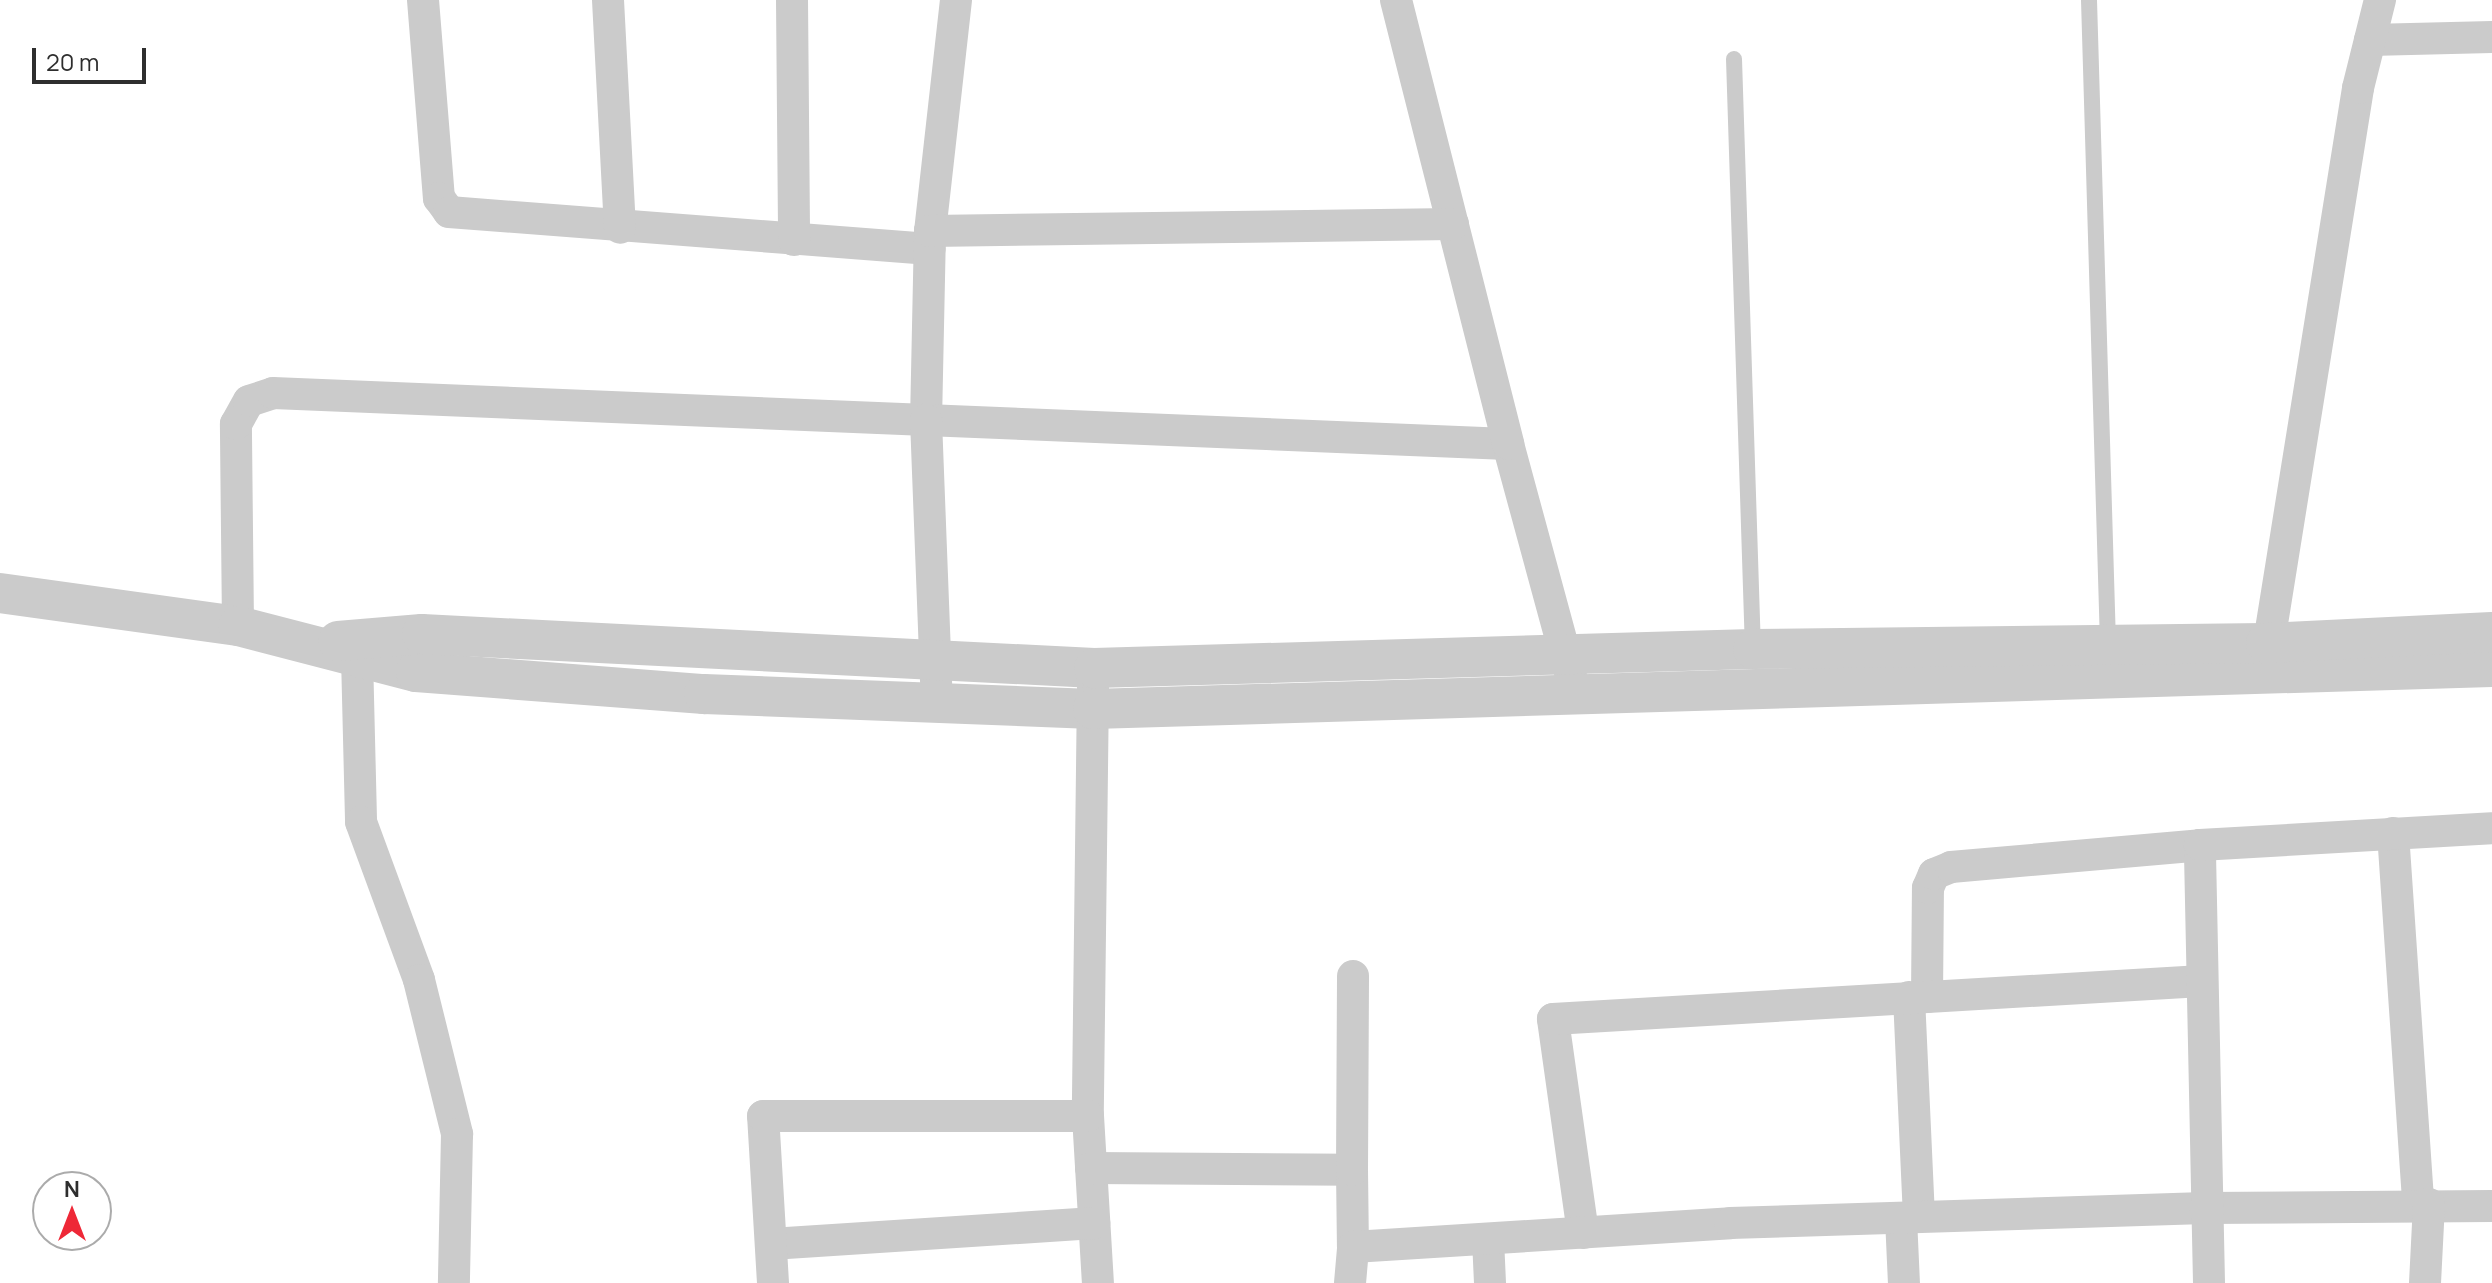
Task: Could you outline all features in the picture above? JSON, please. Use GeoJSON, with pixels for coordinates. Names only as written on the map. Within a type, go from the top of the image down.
{"type":"FeatureCollection","features":[{"type":"Feature","properties":{"kind":"street"},"geometry":{"type":"LineString","coordinates":[[423,0],[439,198],[449,212],[794,240],[930,240],[1453,224]]}},
{"type":"Feature","properties":{"kind":"street"},"geometry":{"type":"LineString","coordinates":[[608,0],[620,228]]}},
{"type":"Feature","properties":{"kind":"street"},"geometry":{"type":"LineString","coordinates":[[792,0],[794,240]]}},
{"type":"Feature","properties":{"kind":"street"},"geometry":{"type":"LineString","coordinates":[[937,703],[938,661],[926,420],[930,240],[956,0]]}},
{"type":"Feature","properties":{"kind":"street"},"geometry":{"type":"LineString","coordinates":[[1396,0],[1575,696]]}},
{"type":"Feature","properties":{"kind":"street"},"geometry":{"type":"LineString","coordinates":[[2265,658],[2370,40],[2380,0]]}},
{"type":"Feature","properties":{"kind":"street"},"geometry":{"type":"LineString","coordinates":[[2370,40],[2492,37]]}},
{"type":"Feature","properties":{"kind":"street"},"geometry":{"type":"LineString","coordinates":[[238,626],[236,424],[249,401],[273,393],[1508,444]]}},
{"type":"Feature","properties":{"kind":"street"},"geometry":{"type":"LineString","coordinates":[[0,593],[238,626],[432,673],[704,694],[1093,709],[1575,696],[2265,658],[2492,632]]}},
{"type":"Feature","properties":{"kind":"street"},"geometry":{"type":"LineString","coordinates":[[314,643],[422,634],[1094,668],[1753,649],[2108,644],[2265,658],[2492,667]]}},
{"type":"Feature","properties":{"kind":"street"},"geometry":{"type":"LineString","coordinates":[[357,656],[361,822],[419,980],[457,1134],[454,1283]]}},
{"type":"Feature","properties":{"kind":"street"},"geometry":{"type":"LineString","coordinates":[[1094,668],[1088,1116],[1098,1283]]}},
{"type":"Feature","properties":{"kind":"street"},"geometry":{"type":"LineString","coordinates":[[1904,1283],[1910,1218],[1918,997],[1928,888],[1934,874],[1951,867],[2200,845],[2492,828]]}},
{"type":"Feature","properties":{"kind":"street"},"geometry":{"type":"LineString","coordinates":[[2393,833],[2423,1204],[2425,1283]]}},
{"type":"Feature","properties":{"kind":"street"},"geometry":{"type":"LineString","coordinates":[[2200,845],[2205,1208],[2209,1283]]}},
{"type":"Feature","properties":{"kind":"street"},"geometry":{"type":"LineString","coordinates":[[1350,1283],[1353,1247],[1353,976]]}},
{"type":"Feature","properties":{"kind":"street"},"geometry":{"type":"LineString","coordinates":[[1583,1233],[1553,1019],[2202,981]]}},
{"type":"Feature","properties":{"kind":"street"},"geometry":{"type":"LineString","coordinates":[[773,1283],[763,1116],[1088,1116]]}},
{"type":"Feature","properties":{"kind":"street"},"geometry":{"type":"LineString","coordinates":[[1091,1168],[1352,1170]]}},
{"type":"Feature","properties":{"kind":"street"},"geometry":{"type":"LineString","coordinates":[[1353,1247],[1910,1218],[2205,1208],[2423,1204],[2492,1206]]}},
{"type":"Feature","properties":{"kind":"street"},"geometry":{"type":"LineString","coordinates":[[771,1244],[1094,1223]]}},
{"type":"Feature","properties":{"kind":"street"},"geometry":{"type":"LineString","coordinates":[[1488,1239],[1490,1283]]}},
{"type":"Feature","properties":{"kind":"lane"},"geometry":{"type":"LineString","coordinates":[[2089,0],[2108,644]]}},
{"type":"Feature","properties":{"kind":"lane"},"geometry":{"type":"LineString","coordinates":[[1734,59],[1753,649]]}}]}
